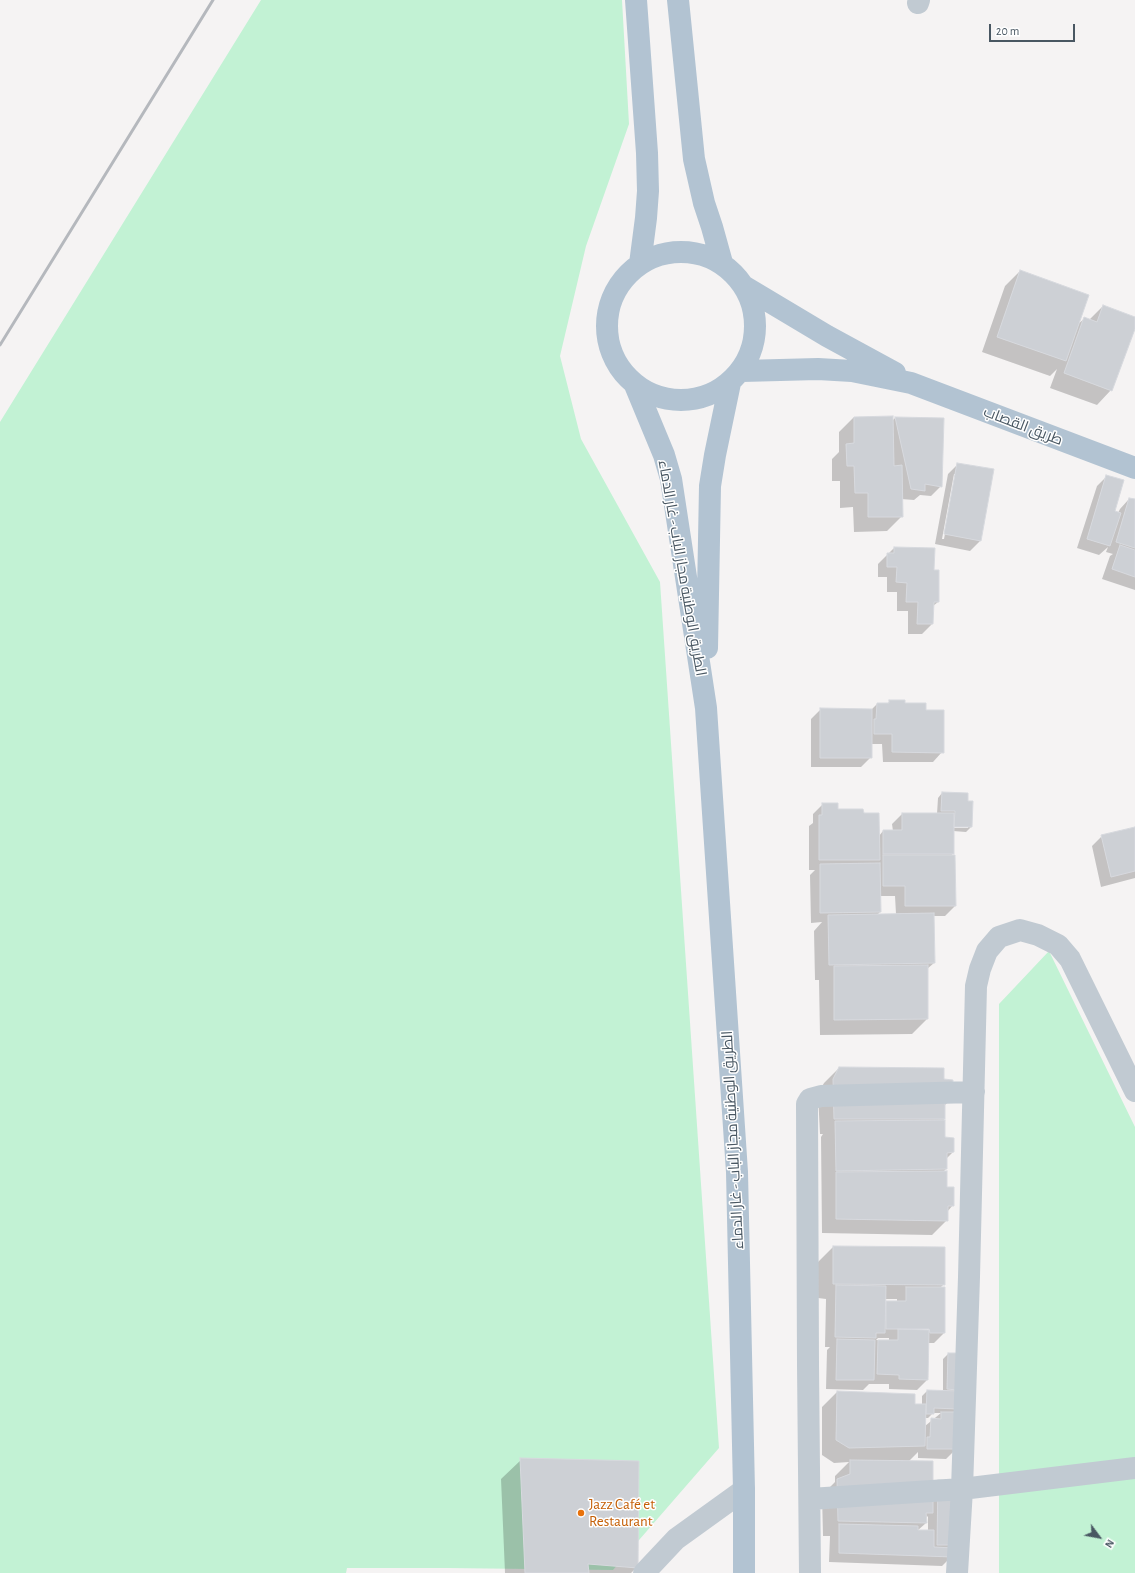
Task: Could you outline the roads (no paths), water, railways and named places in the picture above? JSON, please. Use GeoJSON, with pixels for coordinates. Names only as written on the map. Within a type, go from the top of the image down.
{"type":"FeatureCollection","features":[{"type":"Feature","properties":{"kind":"main road"},"geometry":{"type":"LineString","coordinates":[[636,0],[647,153],[648,191],[640,264]]}},
{"type":"Feature","properties":{"kind":"main road"},"geometry":{"type":"LineString","coordinates":[[678,0],[694,159],[704,203],[722,263]]}},
{"type":"Feature","properties":{"kind":"main road"},"geometry":{"type":"LineString","coordinates":[[736,377],[708,396],[683,401],[658,397],[635,385],[619,368],[610,347],[607,324],[611,301],[623,280],[640,264],[666,253],[696,253],[722,263],[735,274],[746,287]]}},
{"type":"Feature","properties":{"kind":"main road","name":"الطريق الوطنية مجاز الباب - غار الدماء"},"geometry":{"type":"LineString","coordinates":[[744,1573],[744,1490],[737,1172],[706,708],[710,486],[715,455],[736,377],[754,344],[755,315],[746,287]]}},
{"type":"Feature","properties":{"kind":"main road","name":"طريق القصاب"},"geometry":{"type":"LineString","coordinates":[[746,287],[827,336],[911,383],[1135,468]]}},
{"type":"Feature","properties":{"kind":"main road","name":"طريق القصاب"},"geometry":{"type":"LineString","coordinates":[[736,377],[818,369],[852,371],[911,383]]}},
{"type":"Feature","properties":{"kind":"main road","name":"الطريق الوطنية مجاز الباب - غار الدماء"},"geometry":{"type":"LineString","coordinates":[[635,385],[664,455],[671,479],[706,708]]}},
{"type":"Feature","properties":{"kind":"street"},"geometry":{"type":"LineString","coordinates":[[957,1573],[962,1489],[976,986],[980,969],[987,951],[999,937],[1020,930],[1038,935],[1058,946],[1070,959],[1135,1091]]}},
{"type":"Feature","properties":{"kind":"street"},"geometry":{"type":"LineString","coordinates":[[810,1573],[808,1104],[810,1099],[821,1096],[974,1092]]}},
{"type":"Feature","properties":{"kind":"street"},"geometry":{"type":"LineString","coordinates":[[810,1499],[962,1489],[1135,1468]]}},
{"type":"Feature","properties":{"kind":"street"},"geometry":{"type":"LineString","coordinates":[[644,1573],[676,1539],[744,1490]]}},
{"type":"Feature","properties":{"kind":"railway"},"geometry":{"type":"LineString","coordinates":[[0,345],[213,0]]}},
{"type":"Feature","properties":{"kind":"place","name":"Jazz Café et Restaurant"},"geometry":{"type":"Point","coordinates":[581,1513]}}]}
